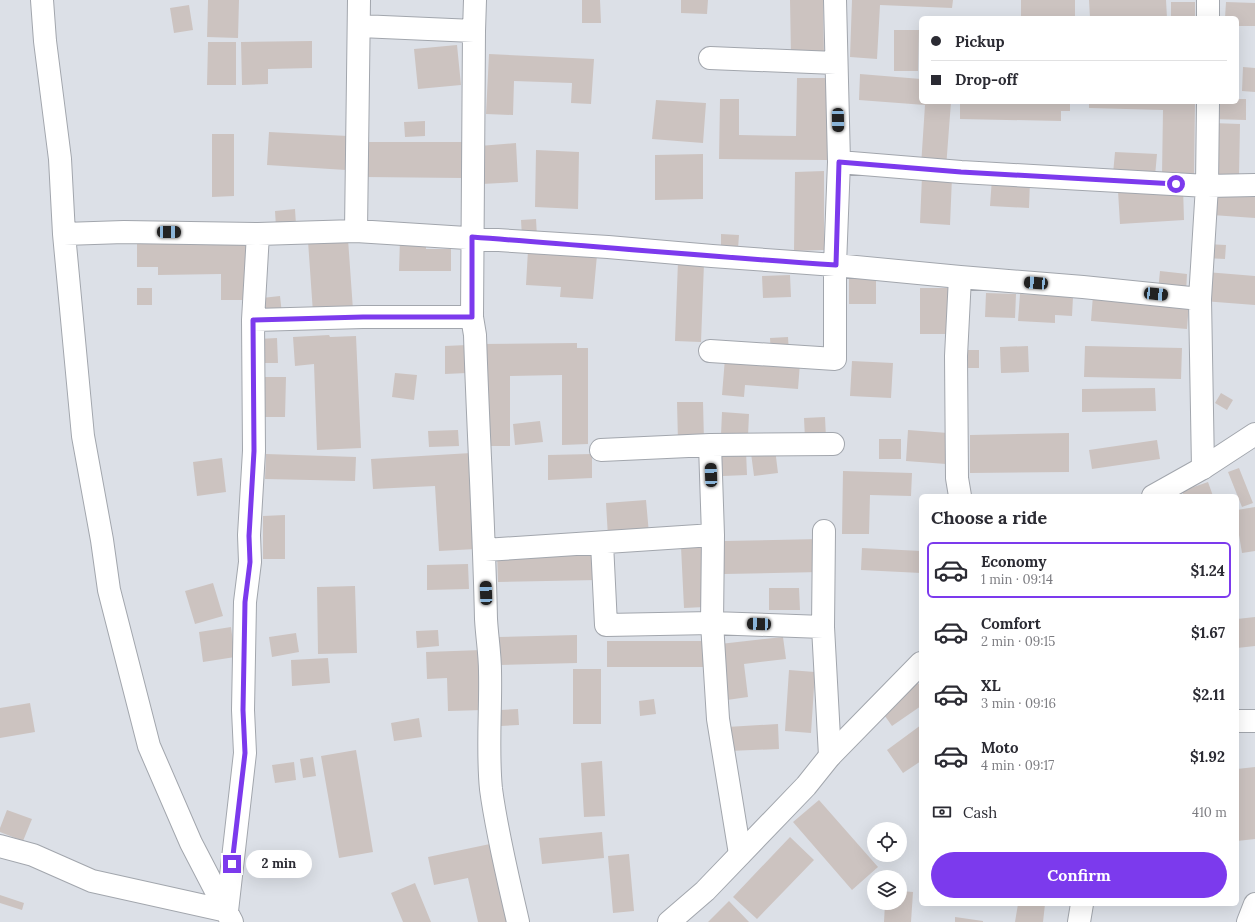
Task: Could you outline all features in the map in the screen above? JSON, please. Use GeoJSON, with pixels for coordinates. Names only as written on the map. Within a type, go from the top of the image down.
{"type":"FeatureCollection","features":[{"type":"Feature","properties":{"kind":"street"},"geometry":{"type":"LineString","coordinates":[[42,0],[45,42],[60,160],[64,234],[83,436],[102,540],[109,590],[149,746],[191,843],[229,916]]}},
{"type":"Feature","properties":{"kind":"street"},"geometry":{"type":"LineString","coordinates":[[356,231],[360,26],[359,0]]}},
{"type":"Feature","properties":{"kind":"street"},"geometry":{"type":"LineString","coordinates":[[475,0],[472,317],[475,335],[479,448],[485,550],[486,622],[490,670],[489,732],[491,788],[504,862],[518,922]]}},
{"type":"Feature","properties":{"kind":"street"},"geometry":{"type":"LineString","coordinates":[[710,351],[836,359],[836,265],[839,162],[835,0]]}},
{"type":"Feature","properties":{"kind":"street"},"geometry":{"type":"LineString","coordinates":[[1208,0],[1208,16]]}},
{"type":"Feature","properties":{"kind":"street"},"geometry":{"type":"LineString","coordinates":[[360,26],[474,31]]}},
{"type":"Feature","properties":{"kind":"street"},"geometry":{"type":"LineString","coordinates":[[710,58],[836,63]]}},
{"type":"Feature","properties":{"kind":"street"},"geometry":{"type":"LineString","coordinates":[[1203,468],[1200,299],[1207,186],[1208,104]]}},
{"type":"Feature","properties":{"kind":"street"},"geometry":{"type":"LineString","coordinates":[[839,162],[961,172],[1207,186],[1255,185]]}},
{"type":"Feature","properties":{"kind":"street"},"geometry":{"type":"LineString","coordinates":[[64,234],[124,232],[258,234],[356,231],[472,237],[836,265],[1200,299]]}},
{"type":"Feature","properties":{"kind":"street"},"geometry":{"type":"LineString","coordinates":[[229,916],[245,753],[243,710],[245,602],[250,562],[249,536],[254,451],[253,320],[258,234]]}},
{"type":"Feature","properties":{"kind":"street"},"geometry":{"type":"LineString","coordinates":[[960,277],[956,356],[957,478],[960,494]]}},
{"type":"Feature","properties":{"kind":"street"},"geometry":{"type":"LineString","coordinates":[[253,320],[363,317],[472,317]]}},
{"type":"Feature","properties":{"kind":"street"},"geometry":{"type":"LineString","coordinates":[[1157,494],[1203,468],[1255,434]]}},
{"type":"Feature","properties":{"kind":"street"},"geometry":{"type":"LineString","coordinates":[[602,450],[710,445],[833,444]]}},
{"type":"Feature","properties":{"kind":"street"},"geometry":{"type":"LineString","coordinates":[[710,445],[713,535],[712,622],[718,719],[740,854]]}},
{"type":"Feature","properties":{"kind":"street"},"geometry":{"type":"LineString","coordinates":[[824,531],[823,627],[830,756]]}},
{"type":"Feature","properties":{"kind":"street"},"geometry":{"type":"LineString","coordinates":[[485,550],[713,535]]}},
{"type":"Feature","properties":{"kind":"street"},"geometry":{"type":"LineString","coordinates":[[602,543],[606,625],[712,622],[823,627]]}},
{"type":"Feature","properties":{"kind":"street"},"geometry":{"type":"LineString","coordinates":[[669,922],[705,891],[806,786],[830,756],[919,665]]}},
{"type":"Feature","properties":{"kind":"street"},"geometry":{"type":"LineString","coordinates":[[1239,721],[1255,721]]}},
{"type":"Feature","properties":{"kind":"street"},"geometry":{"type":"LineString","coordinates":[[0,846],[33,855],[92,881],[229,916]]}},
{"type":"Feature","properties":{"kind":"street"},"geometry":{"type":"LineString","coordinates":[[1248,922],[1255,904]]}},
{"type":"Feature","properties":{"kind":"street"},"geometry":{"type":"LineString","coordinates":[[1079,922],[1082,906]]}},
{"type":"Feature","properties":{"kind":"building"},"geometry":{"type":"Polygon","coordinates":[[[208,0],[239,0],[238,38],[207,37],[208,0]]]}},
{"type":"Feature","properties":{"kind":"building"},"geometry":{"type":"Polygon","coordinates":[[[582,0],[600,0],[601,23],[582,23],[582,0]]]}},
{"type":"Feature","properties":{"kind":"building"},"geometry":{"type":"Polygon","coordinates":[[[681,0],[708,0],[707,14],[681,13],[681,0]]]}},
{"type":"Feature","properties":{"kind":"building"},"geometry":{"type":"Polygon","coordinates":[[[790,0],[823,0],[824,56],[791,56],[790,0]]]}},
{"type":"Feature","properties":{"kind":"building"},"geometry":{"type":"Polygon","coordinates":[[[852,0],[953,0],[952,8],[880,5],[877,59],[850,57],[852,0]]]}},
{"type":"Feature","properties":{"kind":"building"},"geometry":{"type":"Polygon","coordinates":[[[1021,0],[1075,0],[1075,16],[1021,16],[1021,0]]]}},
{"type":"Feature","properties":{"kind":"building"},"geometry":{"type":"Polygon","coordinates":[[[1089,0],[1166,0],[1167,16],[1090,16],[1089,0]]]}},
{"type":"Feature","properties":{"kind":"building"},"geometry":{"type":"Polygon","coordinates":[[[1171,2],[1195,2],[1195,16],[1171,16],[1171,2]]]}},
{"type":"Feature","properties":{"kind":"building"},"geometry":{"type":"Polygon","coordinates":[[[1226,2],[1255,3],[1255,26],[1239,26],[1239,16],[1225,16],[1226,2]]]}},
{"type":"Feature","properties":{"kind":"building"},"geometry":{"type":"Polygon","coordinates":[[[189,5],[193,30],[174,33],[170,8],[189,5]]]}},
{"type":"Feature","properties":{"kind":"building"},"geometry":{"type":"Polygon","coordinates":[[[894,30],[919,30],[918,71],[894,71],[894,30]]]}},
{"type":"Feature","properties":{"kind":"building"},"geometry":{"type":"Polygon","coordinates":[[[312,41],[312,68],[268,69],[268,84],[242,85],[241,42],[312,41]]]}},
{"type":"Feature","properties":{"kind":"building"},"geometry":{"type":"Polygon","coordinates":[[[208,42],[236,42],[236,85],[207,85],[208,42]]]}},
{"type":"Feature","properties":{"kind":"building"},"geometry":{"type":"Polygon","coordinates":[[[457,45],[461,85],[418,89],[414,49],[457,45]]]}},
{"type":"Feature","properties":{"kind":"building"},"geometry":{"type":"Polygon","coordinates":[[[489,54],[594,59],[591,104],[571,103],[572,83],[514,81],[513,115],[486,114],[489,54]]]}},
{"type":"Feature","properties":{"kind":"building"},"geometry":{"type":"Polygon","coordinates":[[[1243,67],[1255,68],[1255,92],[1242,91],[1243,67]]]}},
{"type":"Feature","properties":{"kind":"building"},"geometry":{"type":"Polygon","coordinates":[[[860,74],[919,79],[919,104],[951,104],[946,168],[921,166],[925,105],[859,100],[860,74]]]}},
{"type":"Feature","properties":{"kind":"building"},"geometry":{"type":"Polygon","coordinates":[[[797,78],[829,78],[828,160],[719,159],[720,99],[739,99],[739,135],[796,136],[797,78]]]}},
{"type":"Feature","properties":{"kind":"building"},"geometry":{"type":"Polygon","coordinates":[[[1239,99],[1246,99],[1246,120],[1211,119],[1212,104],[1239,104],[1239,99]]]}},
{"type":"Feature","properties":{"kind":"building"},"geometry":{"type":"Polygon","coordinates":[[[656,100],[706,103],[703,143],[652,139],[656,100]]]}},
{"type":"Feature","properties":{"kind":"building"},"geometry":{"type":"Polygon","coordinates":[[[960,104],[1070,104],[1070,111],[1061,111],[1061,121],[960,119],[960,104]]]}},
{"type":"Feature","properties":{"kind":"building"},"geometry":{"type":"Polygon","coordinates":[[[1089,104],[1195,104],[1194,176],[1162,175],[1163,110],[1089,108],[1089,104]]]}},
{"type":"Feature","properties":{"kind":"building"},"geometry":{"type":"Polygon","coordinates":[[[425,121],[425,136],[405,137],[404,122],[425,121]]]}},
{"type":"Feature","properties":{"kind":"building"},"geometry":{"type":"Polygon","coordinates":[[[1213,123],[1240,124],[1239,175],[1211,174],[1213,123]]]}},
{"type":"Feature","properties":{"kind":"building"},"geometry":{"type":"Polygon","coordinates":[[[269,132],[348,136],[346,170],[267,165],[269,132]]]}},
{"type":"Feature","properties":{"kind":"building"},"geometry":{"type":"Polygon","coordinates":[[[212,134],[234,134],[234,196],[212,197],[212,134]]]}},
{"type":"Feature","properties":{"kind":"building"},"geometry":{"type":"Polygon","coordinates":[[[366,142],[462,142],[462,178],[366,177],[366,142]]]}},
{"type":"Feature","properties":{"kind":"building"},"geometry":{"type":"Polygon","coordinates":[[[516,143],[518,182],[482,184],[479,146],[516,143]]]}},
{"type":"Feature","properties":{"kind":"building"},"geometry":{"type":"Polygon","coordinates":[[[536,150],[579,152],[578,209],[535,207],[536,150]]]}},
{"type":"Feature","properties":{"kind":"building"},"geometry":{"type":"Polygon","coordinates":[[[1115,152],[1157,154],[1155,176],[1113,174],[1115,152]]]}},
{"type":"Feature","properties":{"kind":"building"},"geometry":{"type":"Polygon","coordinates":[[[703,154],[703,199],[655,200],[655,155],[703,154]]]}},
{"type":"Feature","properties":{"kind":"building"},"geometry":{"type":"Polygon","coordinates":[[[824,171],[824,250],[794,251],[795,172],[824,171]]]}},
{"type":"Feature","properties":{"kind":"building"},"geometry":{"type":"Polygon","coordinates":[[[922,176],[952,177],[950,225],[920,223],[922,176]]]}},
{"type":"Feature","properties":{"kind":"building"},"geometry":{"type":"Polygon","coordinates":[[[992,178],[1030,181],[1029,208],[990,206],[992,178]]]}},
{"type":"Feature","properties":{"kind":"building"},"geometry":{"type":"Polygon","coordinates":[[[1183,187],[1184,220],[1120,224],[1118,191],[1183,187]]]}},
{"type":"Feature","properties":{"kind":"building"},"geometry":{"type":"Polygon","coordinates":[[[1213,190],[1255,193],[1255,218],[1212,215],[1213,190]]]}},
{"type":"Feature","properties":{"kind":"building"},"geometry":{"type":"Polygon","coordinates":[[[295,209],[296,225],[276,227],[275,211],[295,209]]]}},
{"type":"Feature","properties":{"kind":"building"},"geometry":{"type":"Polygon","coordinates":[[[536,219],[537,237],[522,237],[521,220],[536,219]]]}},
{"type":"Feature","properties":{"kind":"building"},"geometry":{"type":"Polygon","coordinates":[[[721,234],[739,235],[738,249],[721,248],[721,234]]]}},
{"type":"Feature","properties":{"kind":"building"},"geometry":{"type":"Polygon","coordinates":[[[400,238],[426,238],[426,249],[451,249],[451,271],[399,271],[400,238]]]}},
{"type":"Feature","properties":{"kind":"building"},"geometry":{"type":"Polygon","coordinates":[[[348,239],[353,310],[313,313],[308,241],[348,239]]]}},
{"type":"Feature","properties":{"kind":"building"},"geometry":{"type":"Polygon","coordinates":[[[251,242],[252,300],[221,300],[221,274],[158,275],[158,267],[137,267],[137,244],[251,242]]]}},
{"type":"Feature","properties":{"kind":"building"},"geometry":{"type":"Polygon","coordinates":[[[1206,244],[1226,245],[1225,259],[1205,258],[1206,244]]]}},
{"type":"Feature","properties":{"kind":"building"},"geometry":{"type":"Polygon","coordinates":[[[528,250],[597,255],[593,299],[560,297],[561,287],[526,285],[528,250]]]}},
{"type":"Feature","properties":{"kind":"building"},"geometry":{"type":"Polygon","coordinates":[[[678,261],[704,263],[701,342],[675,341],[678,261]]]}},
{"type":"Feature","properties":{"kind":"building"},"geometry":{"type":"Polygon","coordinates":[[[1160,271],[1187,274],[1186,293],[1158,291],[1160,271]]]}},
{"type":"Feature","properties":{"kind":"building"},"geometry":{"type":"Polygon","coordinates":[[[1206,272],[1255,276],[1255,305],[1203,301],[1206,272]]]}},
{"type":"Feature","properties":{"kind":"building"},"geometry":{"type":"Polygon","coordinates":[[[790,275],[791,297],[763,298],[762,276],[790,275]]]}},
{"type":"Feature","properties":{"kind":"building"},"geometry":{"type":"Polygon","coordinates":[[[876,276],[876,304],[849,304],[849,277],[876,276]]]}},
{"type":"Feature","properties":{"kind":"building"},"geometry":{"type":"Polygon","coordinates":[[[137,288],[152,288],[152,305],[137,305],[137,288]]]}},
{"type":"Feature","properties":{"kind":"building"},"geometry":{"type":"Polygon","coordinates":[[[920,288],[949,288],[950,334],[920,334],[920,288]]]}},
{"type":"Feature","properties":{"kind":"building"},"geometry":{"type":"Polygon","coordinates":[[[986,293],[1016,294],[1015,318],[985,317],[986,293]]]}},
{"type":"Feature","properties":{"kind":"building"},"geometry":{"type":"Polygon","coordinates":[[[1020,294],[1073,297],[1072,316],[1055,315],[1055,323],[1018,321],[1020,294]]]}},
{"type":"Feature","properties":{"kind":"building"},"geometry":{"type":"Polygon","coordinates":[[[1093,295],[1189,303],[1187,329],[1091,321],[1093,295]]]}},
{"type":"Feature","properties":{"kind":"building"},"geometry":{"type":"Polygon","coordinates":[[[280,296],[282,314],[264,316],[262,298],[280,296]]]}},
{"type":"Feature","properties":{"kind":"building"},"geometry":{"type":"Polygon","coordinates":[[[329,335],[330,337],[356,336],[361,448],[317,450],[314,364],[295,366],[293,337],[329,335]]]}},
{"type":"Feature","properties":{"kind":"building"},"geometry":{"type":"Polygon","coordinates":[[[788,337],[789,353],[771,354],[770,338],[788,337]]]}},
{"type":"Feature","properties":{"kind":"building"},"geometry":{"type":"Polygon","coordinates":[[[277,338],[278,363],[259,363],[258,339],[277,338]]]}},
{"type":"Feature","properties":{"kind":"building"},"geometry":{"type":"Polygon","coordinates":[[[577,343],[577,348],[588,348],[588,444],[562,445],[562,375],[510,376],[510,446],[485,446],[481,344],[577,343]]]}},
{"type":"Feature","properties":{"kind":"building"},"geometry":{"type":"Polygon","coordinates":[[[467,345],[467,373],[445,374],[445,346],[467,345]]]}},
{"type":"Feature","properties":{"kind":"building"},"geometry":{"type":"Polygon","coordinates":[[[1028,346],[1029,372],[1001,373],[1000,347],[1028,346]]]}},
{"type":"Feature","properties":{"kind":"building"},"geometry":{"type":"Polygon","coordinates":[[[1085,346],[1182,348],[1181,379],[1084,377],[1085,346]]]}},
{"type":"Feature","properties":{"kind":"building"},"geometry":{"type":"Polygon","coordinates":[[[964,350],[979,350],[979,368],[964,368],[964,350]]]}},
{"type":"Feature","properties":{"kind":"building"},"geometry":{"type":"Polygon","coordinates":[[[725,358],[800,363],[798,389],[745,385],[744,397],[722,395],[725,358]]]}},
{"type":"Feature","properties":{"kind":"building"},"geometry":{"type":"Polygon","coordinates":[[[852,361],[893,363],[891,398],[850,396],[852,361]]]}},
{"type":"Feature","properties":{"kind":"building"},"geometry":{"type":"Polygon","coordinates":[[[395,373],[417,375],[414,400],[392,397],[395,373]]]}},
{"type":"Feature","properties":{"kind":"building"},"geometry":{"type":"Polygon","coordinates":[[[260,377],[286,377],[285,417],[259,417],[260,377]]]}},
{"type":"Feature","properties":{"kind":"building"},"geometry":{"type":"Polygon","coordinates":[[[1155,388],[1156,411],[1082,412],[1082,389],[1155,388]]]}},
{"type":"Feature","properties":{"kind":"building"},"geometry":{"type":"Polygon","coordinates":[[[1221,393],[1233,400],[1227,410],[1215,403],[1221,393]]]}},
{"type":"Feature","properties":{"kind":"building"},"geometry":{"type":"Polygon","coordinates":[[[677,402],[703,402],[704,441],[678,442],[677,402]]]}},
{"type":"Feature","properties":{"kind":"building"},"geometry":{"type":"Polygon","coordinates":[[[722,412],[749,414],[748,436],[721,435],[722,412]]]}},
{"type":"Feature","properties":{"kind":"building"},"geometry":{"type":"Polygon","coordinates":[[[825,417],[826,438],[805,439],[804,418],[825,417]]]}},
{"type":"Feature","properties":{"kind":"building"},"geometry":{"type":"Polygon","coordinates":[[[540,421],[543,442],[515,445],[513,424],[540,421]]]}},
{"type":"Feature","properties":{"kind":"building"},"geometry":{"type":"Polygon","coordinates":[[[458,430],[459,446],[429,447],[428,431],[458,430]]]}},
{"type":"Feature","properties":{"kind":"building"},"geometry":{"type":"Polygon","coordinates":[[[908,430],[948,433],[946,464],[906,461],[908,430]]]}},
{"type":"Feature","properties":{"kind":"building"},"geometry":{"type":"Polygon","coordinates":[[[1069,433],[1069,472],[970,473],[970,435],[1069,433]]]}},
{"type":"Feature","properties":{"kind":"building"},"geometry":{"type":"Polygon","coordinates":[[[879,439],[901,439],[901,459],[879,459],[879,439]]]}},
{"type":"Feature","properties":{"kind":"building"},"geometry":{"type":"Polygon","coordinates":[[[1157,440],[1160,459],[1092,469],[1089,450],[1157,440]]]}},
{"type":"Feature","properties":{"kind":"building"},"geometry":{"type":"Polygon","coordinates":[[[775,449],[778,473],[754,476],[751,453],[775,449]]]}},
{"type":"Feature","properties":{"kind":"building"},"geometry":{"type":"Polygon","coordinates":[[[746,451],[747,475],[723,476],[721,453],[746,451]]]}},
{"type":"Feature","properties":{"kind":"building"},"geometry":{"type":"Polygon","coordinates":[[[471,453],[476,549],[439,551],[435,486],[373,489],[371,459],[471,453]]]}},
{"type":"Feature","properties":{"kind":"building"},"geometry":{"type":"Polygon","coordinates":[[[266,454],[356,457],[355,481],[265,479],[266,454]]]}},
{"type":"Feature","properties":{"kind":"building"},"geometry":{"type":"Polygon","coordinates":[[[592,454],[592,478],[548,480],[548,455],[592,454]]]}},
{"type":"Feature","properties":{"kind":"building"},"geometry":{"type":"Polygon","coordinates":[[[222,458],[226,492],[197,496],[193,462],[222,458]]]}},
{"type":"Feature","properties":{"kind":"building"},"geometry":{"type":"Polygon","coordinates":[[[1239,468],[1253,503],[1242,507],[1239,500],[1239,494],[1237,494],[1228,472],[1239,468]]]}},
{"type":"Feature","properties":{"kind":"building"},"geometry":{"type":"Polygon","coordinates":[[[843,471],[912,473],[911,496],[870,495],[869,534],[842,534],[843,471]]]}},
{"type":"Feature","properties":{"kind":"building"},"geometry":{"type":"Polygon","coordinates":[[[1208,482],[1212,494],[1183,494],[1182,491],[1208,482]]]}},
{"type":"Feature","properties":{"kind":"building"},"geometry":{"type":"Polygon","coordinates":[[[646,500],[649,534],[608,537],[606,503],[646,500]]]}},
{"type":"Feature","properties":{"kind":"building"},"geometry":{"type":"Polygon","coordinates":[[[1255,507],[1255,551],[1242,553],[1239,535],[1239,510],[1255,507]]]}},
{"type":"Feature","properties":{"kind":"building"},"geometry":{"type":"Polygon","coordinates":[[[285,515],[285,559],[263,559],[263,516],[285,515]]]}},
{"type":"Feature","properties":{"kind":"building"},"geometry":{"type":"Polygon","coordinates":[[[820,539],[821,572],[724,574],[724,541],[820,539]]]}},
{"type":"Feature","properties":{"kind":"building"},"geometry":{"type":"Polygon","coordinates":[[[701,546],[705,607],[684,608],[681,547],[701,546]]]}},
{"type":"Feature","properties":{"kind":"building"},"geometry":{"type":"Polygon","coordinates":[[[862,548],[919,551],[919,573],[861,570],[862,548]]]}},
{"type":"Feature","properties":{"kind":"building"},"geometry":{"type":"Polygon","coordinates":[[[597,550],[598,580],[498,582],[497,552],[597,550]]]}},
{"type":"Feature","properties":{"kind":"building"},"geometry":{"type":"Polygon","coordinates":[[[468,564],[469,589],[427,590],[427,565],[468,564]]]}},
{"type":"Feature","properties":{"kind":"building"},"geometry":{"type":"Polygon","coordinates":[[[213,583],[223,616],[195,624],[185,591],[213,583]]]}},
{"type":"Feature","properties":{"kind":"building"},"geometry":{"type":"Polygon","coordinates":[[[355,586],[357,653],[318,654],[317,587],[355,586]]]}},
{"type":"Feature","properties":{"kind":"building"},"geometry":{"type":"Polygon","coordinates":[[[769,588],[799,588],[800,610],[769,610],[769,588]]]}},
{"type":"Feature","properties":{"kind":"building"},"geometry":{"type":"Polygon","coordinates":[[[1255,617],[1255,646],[1239,648],[1239,619],[1255,617]]]}},
{"type":"Feature","properties":{"kind":"building"},"geometry":{"type":"Polygon","coordinates":[[[231,627],[235,657],[203,662],[199,632],[231,627]]]}},
{"type":"Feature","properties":{"kind":"building"},"geometry":{"type":"Polygon","coordinates":[[[438,630],[439,646],[417,648],[416,631],[438,630]]]}},
{"type":"Feature","properties":{"kind":"building"},"geometry":{"type":"Polygon","coordinates":[[[296,633],[299,652],[272,657],[269,637],[296,633]]]}},
{"type":"Feature","properties":{"kind":"building"},"geometry":{"type":"Polygon","coordinates":[[[577,635],[577,663],[499,665],[498,637],[577,635]]]}},
{"type":"Feature","properties":{"kind":"building"},"geometry":{"type":"Polygon","coordinates":[[[783,637],[786,659],[744,664],[748,697],[727,700],[720,644],[783,637]]]}},
{"type":"Feature","properties":{"kind":"building"},"geometry":{"type":"Polygon","coordinates":[[[607,641],[707,641],[707,667],[607,667],[607,641]]]}},
{"type":"Feature","properties":{"kind":"building"},"geometry":{"type":"Polygon","coordinates":[[[482,650],[484,710],[448,711],[447,678],[427,679],[426,652],[482,650]]]}},
{"type":"Feature","properties":{"kind":"building"},"geometry":{"type":"Polygon","coordinates":[[[328,658],[330,683],[292,686],[291,660],[328,658]]]}},
{"type":"Feature","properties":{"kind":"building"},"geometry":{"type":"Polygon","coordinates":[[[573,669],[601,669],[601,724],[573,724],[573,669]]]}},
{"type":"Feature","properties":{"kind":"building"},"geometry":{"type":"Polygon","coordinates":[[[789,670],[815,672],[811,733],[785,731],[789,670]]]}},
{"type":"Feature","properties":{"kind":"building"},"geometry":{"type":"Polygon","coordinates":[[[918,683],[919,684],[919,707],[892,726],[880,709],[918,683]]]}},
{"type":"Feature","properties":{"kind":"building"},"geometry":{"type":"Polygon","coordinates":[[[654,699],[656,714],[640,716],[639,701],[654,699]]]}},
{"type":"Feature","properties":{"kind":"building"},"geometry":{"type":"Polygon","coordinates":[[[30,703],[35,732],[0,738],[0,708],[30,703]]]}},
{"type":"Feature","properties":{"kind":"building"},"geometry":{"type":"Polygon","coordinates":[[[518,709],[519,725],[501,726],[500,710],[518,709]]]}},
{"type":"Feature","properties":{"kind":"building"},"geometry":{"type":"Polygon","coordinates":[[[419,718],[422,737],[394,741],[391,723],[419,718]]]}},
{"type":"Feature","properties":{"kind":"building"},"geometry":{"type":"Polygon","coordinates":[[[778,724],[779,749],[729,751],[727,727],[778,724]]]}},
{"type":"Feature","properties":{"kind":"building"},"geometry":{"type":"Polygon","coordinates":[[[919,726],[919,762],[903,773],[887,750],[919,726]]]}},
{"type":"Feature","properties":{"kind":"building"},"geometry":{"type":"Polygon","coordinates":[[[356,750],[373,852],[339,858],[321,756],[356,750]]]}},
{"type":"Feature","properties":{"kind":"building"},"geometry":{"type":"Polygon","coordinates":[[[313,757],[316,776],[303,778],[300,759],[313,757]]]}},
{"type":"Feature","properties":{"kind":"building"},"geometry":{"type":"Polygon","coordinates":[[[602,761],[605,816],[584,817],[581,763],[602,761]]]}},
{"type":"Feature","properties":{"kind":"building"},"geometry":{"type":"Polygon","coordinates":[[[294,762],[296,780],[275,783],[272,765],[294,762]]]}},
{"type":"Feature","properties":{"kind":"building"},"geometry":{"type":"Polygon","coordinates":[[[1255,767],[1255,839],[1239,841],[1239,769],[1255,767]]]}},
{"type":"Feature","properties":{"kind":"building"},"geometry":{"type":"Polygon","coordinates":[[[819,800],[867,855],[867,862],[874,862],[878,867],[875,870],[867,870],[867,877],[852,890],[793,822],[819,800]]]}},
{"type":"Feature","properties":{"kind":"building"},"geometry":{"type":"Polygon","coordinates":[[[7,810],[32,819],[23,841],[0,832],[0,828],[7,810]]]}},
{"type":"Feature","properties":{"kind":"building"},"geometry":{"type":"Polygon","coordinates":[[[602,832],[604,858],[542,864],[539,838],[602,832]]]}},
{"type":"Feature","properties":{"kind":"building"},"geometry":{"type":"Polygon","coordinates":[[[790,837],[814,860],[757,919],[733,897],[790,837]]]}},
{"type":"Feature","properties":{"kind":"building"},"geometry":{"type":"Polygon","coordinates":[[[490,844],[507,922],[478,922],[468,878],[434,885],[428,857],[490,844]]]}},
{"type":"Feature","properties":{"kind":"building"},"geometry":{"type":"Polygon","coordinates":[[[629,854],[634,911],[613,913],[608,856],[629,854]]]}},
{"type":"Feature","properties":{"kind":"building"},"geometry":{"type":"Polygon","coordinates":[[[415,883],[431,922],[403,922],[391,893],[415,883]]]}},
{"type":"Feature","properties":{"kind":"building"},"geometry":{"type":"Polygon","coordinates":[[[907,892],[913,892],[911,922],[884,922],[885,910],[907,910],[907,892]]]}},
{"type":"Feature","properties":{"kind":"building"},"geometry":{"type":"Polygon","coordinates":[[[0,895],[24,903],[22,910],[0,903],[0,895]]]}},
{"type":"Feature","properties":{"kind":"building"},"geometry":{"type":"Polygon","coordinates":[[[729,901],[749,922],[708,922],[729,901]]]}},
{"type":"Feature","properties":{"kind":"building"},"geometry":{"type":"Polygon","coordinates":[[[1018,906],[1045,906],[1043,922],[1015,922],[1018,906]]]}},
{"type":"Feature","properties":{"kind":"building"},"geometry":{"type":"Polygon","coordinates":[[[955,917],[983,921],[983,922],[955,922],[955,917]]]}},
{"type":"Feature","properties":{"kind":"route"},"geometry":{"type":"LineString","coordinates":[[232,864],[245,753],[243,710],[245,602],[250,562],[249,536],[254,451],[253,320],[363,317],[472,317],[472,237],[836,265],[839,162],[961,172],[1176,184]]}}]}
